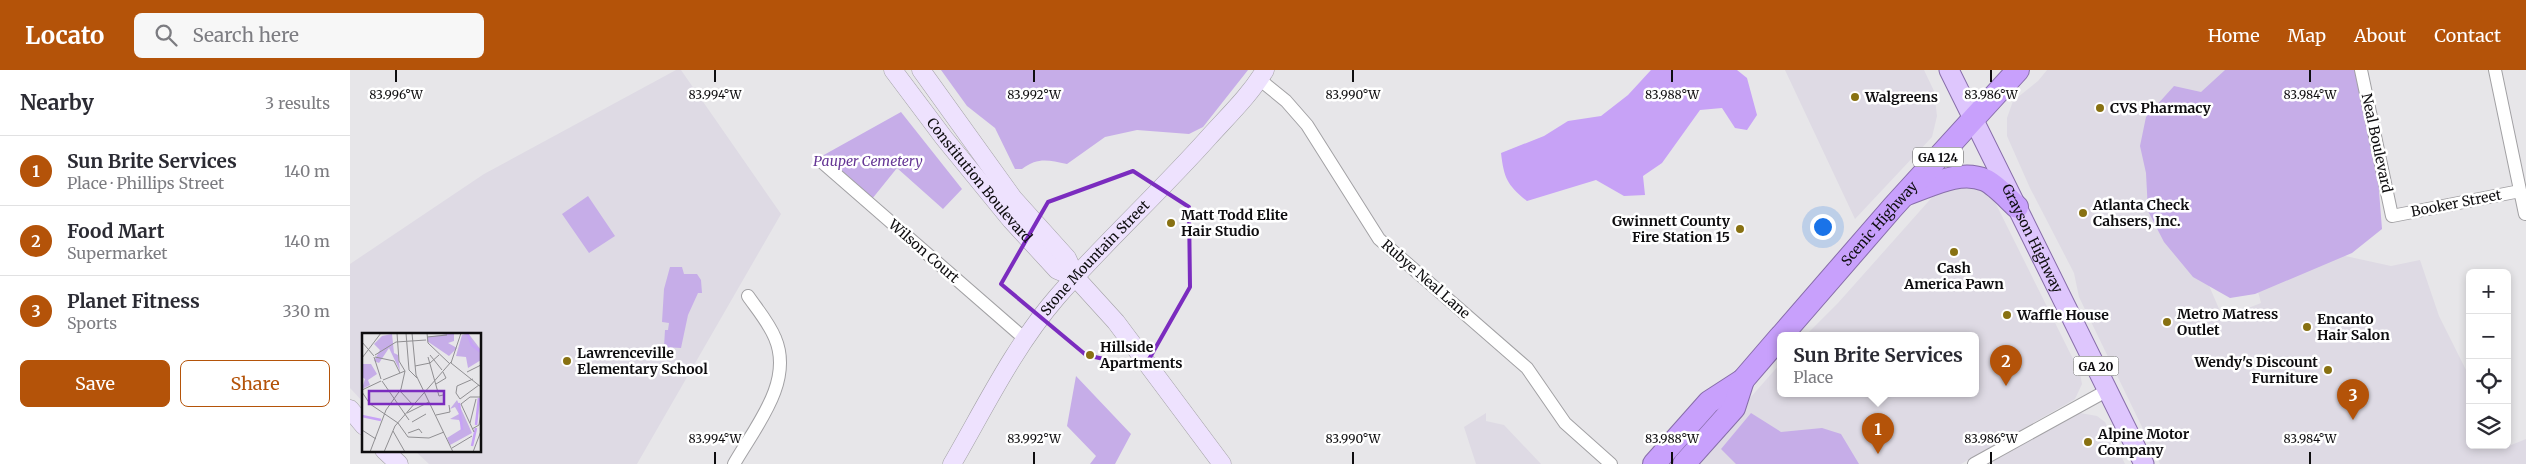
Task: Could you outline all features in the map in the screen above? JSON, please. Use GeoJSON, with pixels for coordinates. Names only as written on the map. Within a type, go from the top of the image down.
{"type":"FeatureCollection","features":[{"type":"Feature","properties":{"kind":"highway","name":"Scenic Highway"},"geometry":{"type":"LineString","coordinates":[[1784,332],[1903,195],[2018,70]]}},
{"type":"Feature","properties":{"kind":"highway"},"geometry":{"type":"LineString","coordinates":[[1903,195],[1945,180],[1969,176],[1986,180],[2017,207]]}},
{"type":"Feature","properties":{"kind":"highway","name":"Scenic Highway"},"geometry":{"type":"LineString","coordinates":[[1654,464],[1709,402],[1743,380],[1777,341]]}},
{"type":"Feature","properties":{"kind":"highway","name":"Scenic Highway"},"geometry":{"type":"LineString","coordinates":[[1684,464],[1734,408],[1743,380]]}},
{"type":"Feature","properties":{"kind":"main road","name":"Grayson Highway"},"geometry":{"type":"LineString","coordinates":[[1949,70],[2144,464]]}},
{"type":"Feature","properties":{"kind":"street","name":"Constitution Boulevard"},"geometry":{"type":"LineString","coordinates":[[893,70],[944,138],[1011,220],[1057,270],[1076,278]]}},
{"type":"Feature","properties":{"kind":"street","name":"Constitution Boulevard"},"geometry":{"type":"LineString","coordinates":[[921,70],[1013,198],[1067,258],[1076,278],[1116,322],[1222,464]]}},
{"type":"Feature","properties":{"kind":"street","name":"Neal Boulevard"},"geometry":{"type":"LineString","coordinates":[[2361,70],[2392,216]]}},
{"type":"Feature","properties":{"kind":"street"},"geometry":{"type":"LineString","coordinates":[[2495,70],[2525,214]]}},
{"type":"Feature","properties":{"kind":"street","name":"Stone Mountain Street"},"geometry":{"type":"LineString","coordinates":[[952,464],[1025,339],[1051,304],[1190,158],[1262,74]]}},
{"type":"Feature","properties":{"kind":"street","name":"Rubye Neal Lane"},"geometry":{"type":"LineString","coordinates":[[1262,74],[1307,124],[1379,239],[1527,368],[1564,423],[1611,464]]}},
{"type":"Feature","properties":{"kind":"street","name":"Wilson Court"},"geometry":{"type":"LineString","coordinates":[[823,163],[1025,339]]}},
{"type":"Feature","properties":{"kind":"street","name":"Booker Street"},"geometry":{"type":"LineString","coordinates":[[2392,216],[2520,191]]}},
{"type":"Feature","properties":{"kind":"street"},"geometry":{"type":"LineString","coordinates":[[734,464],[767,407],[782,370],[775,336],[748,296]]}},
{"type":"Feature","properties":{"kind":"street"},"geometry":{"type":"LineString","coordinates":[[1974,464],[2108,390]]}},
{"type":"Feature","properties":{"kind":"street"},"geometry":{"type":"LineString","coordinates":[[350,409],[362,424]]}},
{"type":"Feature","properties":{"kind":"street"},"geometry":{"type":"LineString","coordinates":[[386,452],[399,464]]}},
{"type":"Feature","properties":{"kind":"highlighted area"},"geometry":{"type":"Polygon","coordinates":[[[1133,171],[1189,207],[1190,287],[1144,368],[1086,355],[1001,284],[1048,202],[1133,171]]]}},
{"type":"Feature","properties":{"kind":"shaded area"},"geometry":{"type":"Polygon","coordinates":[[[676,70],[681,70],[781,214],[637,464],[429,464],[416,452],[481,452],[481,333],[362,333],[362,401],[350,388],[350,264],[484,174],[676,70]]]}},
{"type":"Feature","properties":{"kind":"shaded area"},"geometry":{"type":"Polygon","coordinates":[[[1651,70],[1737,70],[1747,78],[1757,115],[1747,130],[1735,128],[1722,108],[1700,110],[1662,163],[1643,176],[1645,195],[1624,196],[1596,180],[1527,201],[1515,190],[1505,175],[1501,153],[1544,136],[1568,121],[1601,116],[1628,95],[1651,70]]]}},
{"type":"Feature","properties":{"kind":"shaded area"},"geometry":{"type":"Polygon","coordinates":[[[1785,70],[1924,70],[1934,91],[1937,116],[1932,137],[1855,219],[1785,70]]]}},
{"type":"Feature","properties":{"kind":"shaded area"},"geometry":{"type":"Polygon","coordinates":[[[2047,70],[2228,70],[2150,149],[2223,318],[2261,303],[2255,280],[2327,252],[2391,266],[2420,260],[2439,316],[2466,370],[2466,449],[2511,449],[2511,445],[2526,439],[2526,464],[2160,464],[2079,297],[2074,273],[2030,188],[2007,136],[2007,118],[2013,101],[2038,81],[2047,70]]]}},
{"type":"Feature","properties":{"kind":"shaded area"},"geometry":{"type":"Polygon","coordinates":[[[1965,182],[1992,196],[2080,373],[2082,384],[2075,399],[1961,464],[1699,464],[1712,441],[1777,367],[1777,397],[1979,397],[1979,332],[1809,332],[1838,303],[1935,194],[1965,182]]]}},
{"type":"Feature","properties":{"kind":"shaded area"},"geometry":{"type":"Polygon","coordinates":[[[1486,413],[1486,421],[1504,425],[1541,464],[1476,464],[1464,427],[1486,413]]]}},
{"type":"Feature","properties":{"kind":"shaded area"},"geometry":{"type":"Polygon","coordinates":[[[2080,413],[2097,416],[2105,422],[2125,464],[1995,464],[1993,461],[2069,417],[2080,413]]]}},
{"type":"Feature","properties":{"kind":"green space"},"geometry":{"type":"Polygon","coordinates":[[[941,70],[1248,70],[1203,127],[1189,134],[1137,130],[1105,137],[1067,164],[1043,160],[1022,169],[1015,169],[995,128],[967,106],[941,70]]]}},
{"type":"Feature","properties":{"kind":"green space"},"geometry":{"type":"Polygon","coordinates":[[[2225,70],[2355,70],[2378,178],[2382,229],[2352,253],[2255,294],[2230,298],[2193,277],[2164,242],[2148,211],[2146,173],[2140,146],[2146,117],[2174,86],[2201,92],[2225,70]]]}},
{"type":"Feature","properties":{"kind":"green space","name":"Pauper Cemetery"},"geometry":{"type":"Polygon","coordinates":[[[901,112],[962,189],[943,209],[897,168],[872,199],[822,156],[901,112]]]}},
{"type":"Feature","properties":{"kind":"green space"},"geometry":{"type":"Polygon","coordinates":[[[588,196],[615,236],[589,253],[562,214],[588,196]]]}},
{"type":"Feature","properties":{"kind":"green space"},"geometry":{"type":"Polygon","coordinates":[[[670,267],[682,267],[684,274],[697,274],[701,280],[702,293],[698,293],[688,315],[681,348],[664,347],[665,330],[668,330],[669,323],[662,322],[664,289],[670,267]]]}},
{"type":"Feature","properties":{"kind":"green space"},"geometry":{"type":"Polygon","coordinates":[[[1076,376],[1131,434],[1115,464],[1090,464],[1096,456],[1067,426],[1076,376]]]}},
{"type":"Feature","properties":{"kind":"green space"},"geometry":{"type":"Polygon","coordinates":[[[1751,413],[1781,432],[1822,428],[1841,434],[1859,464],[1736,464],[1721,449],[1751,413]]]}},
{"type":"Feature","properties":{"kind":"place","name":"Walgreens"},"geometry":{"type":"Point","coordinates":[1855,97]}},
{"type":"Feature","properties":{"kind":"place","name":"CVS Pharmacy"},"geometry":{"type":"Point","coordinates":[2100,108]}},
{"type":"Feature","properties":{"kind":"place","name":"Atlanta Check Cahsers, Inc."},"geometry":{"type":"Point","coordinates":[2083,213]}},
{"type":"Feature","properties":{"kind":"place","name":"Matt Todd Elite Hair Studio"},"geometry":{"type":"Point","coordinates":[1171,223]}},
{"type":"Feature","properties":{"kind":"place","name":"Gwinnett County Fire Station 15"},"geometry":{"type":"Point","coordinates":[1740,229]}},
{"type":"Feature","properties":{"kind":"place","name":"Cash America Pawn"},"geometry":{"type":"Point","coordinates":[1954,252]}},
{"type":"Feature","properties":{"kind":"place","name":"Waffle House"},"geometry":{"type":"Point","coordinates":[2007,315]}},
{"type":"Feature","properties":{"kind":"place","name":"Metro Matress Outlet"},"geometry":{"type":"Point","coordinates":[2167,322]}},
{"type":"Feature","properties":{"kind":"place","name":"Encanto Hair Salon"},"geometry":{"type":"Point","coordinates":[2307,327]}},
{"type":"Feature","properties":{"kind":"place","name":"Hillside Apartments"},"geometry":{"type":"Point","coordinates":[1090,355]}},
{"type":"Feature","properties":{"kind":"place","name":"Lawrenceville Elementary School"},"geometry":{"type":"Point","coordinates":[567,361]}},
{"type":"Feature","properties":{"kind":"place","name":"Wendy's Discount Furniture"},"geometry":{"type":"Point","coordinates":[2328,370]}},
{"type":"Feature","properties":{"kind":"place","name":"Food Mart"},"geometry":{"type":"Point","coordinates":[2006,386]}},
{"type":"Feature","properties":{"kind":"place","name":"Planet Fitness"},"geometry":{"type":"Point","coordinates":[2353,420]}},
{"type":"Feature","properties":{"kind":"place","name":"Alpine Motor Company"},"geometry":{"type":"Point","coordinates":[2088,442]}},
{"type":"Feature","properties":{"kind":"place","name":"Sun Brite Services"},"geometry":{"type":"Point","coordinates":[1878,454]}}]}
